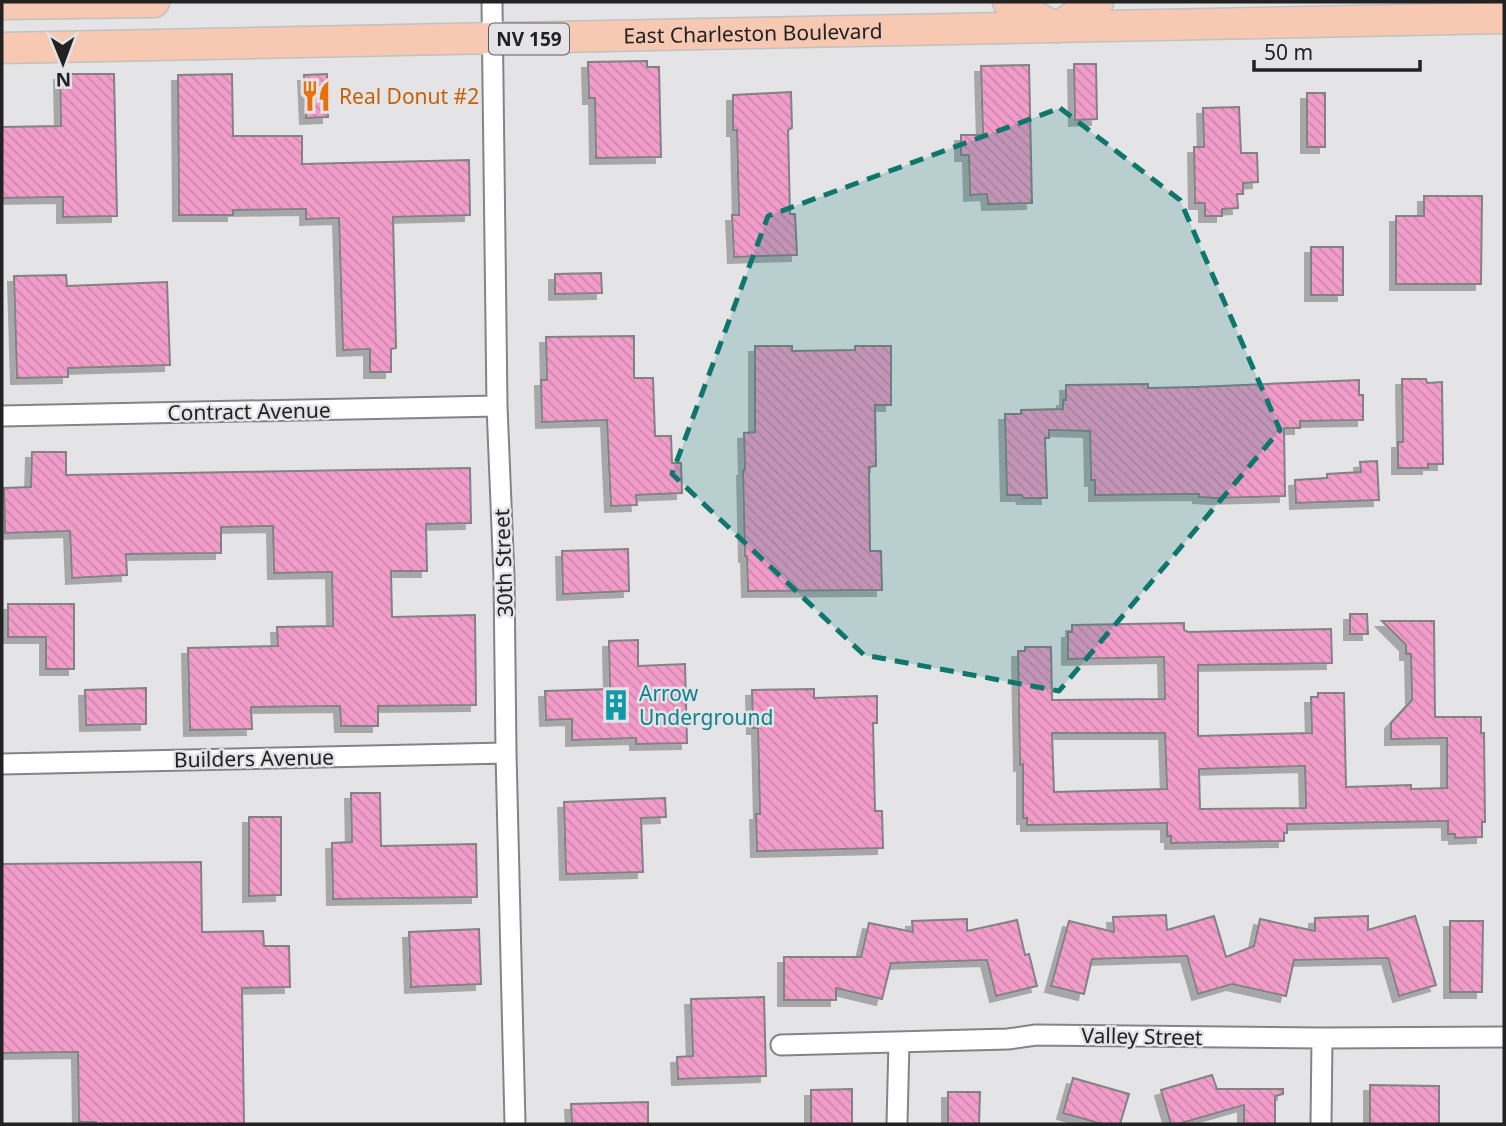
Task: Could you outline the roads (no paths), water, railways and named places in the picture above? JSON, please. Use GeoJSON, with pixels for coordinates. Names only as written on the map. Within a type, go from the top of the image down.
{"type":"FeatureCollection","features":[{"type":"Feature","properties":{"kind":"main road"},"geometry":{"type":"LineString","coordinates":[[2,4],[154,2]]}},
{"type":"Feature","properties":{"kind":"main road"},"geometry":{"type":"LineString","coordinates":[[1007,2],[1056,28],[1098,2]]}},
{"type":"Feature","properties":{"kind":"main road","name":"East Charleston Boulevard"},"geometry":{"type":"LineString","coordinates":[[2,48],[1504,18]]}},
{"type":"Feature","properties":{"kind":"street","name":"30th Street"},"geometry":{"type":"LineString","coordinates":[[492,2],[497,406],[504,577],[515,1124]]}},
{"type":"Feature","properties":{"kind":"street","name":"Contract Avenue"},"geometry":{"type":"LineString","coordinates":[[2,416],[497,406]]}},
{"type":"Feature","properties":{"kind":"street","name":"Builders Avenue"},"geometry":{"type":"LineString","coordinates":[[2,764],[506,753]]}},
{"type":"Feature","properties":{"kind":"street","name":"Valley Street"},"geometry":{"type":"LineString","coordinates":[[780,1045],[1008,1039],[1036,1035],[1504,1037]]}},
{"type":"Feature","properties":{"kind":"street"},"geometry":{"type":"LineString","coordinates":[[1321,1124],[1322,1038]]}},
{"type":"Feature","properties":{"kind":"street"},"geometry":{"type":"LineString","coordinates":[[897,1124],[899,1042]]}},
{"type":"Feature","properties":{"kind":"place","name":"Real Donut #2"},"geometry":{"type":"Point","coordinates":[316,96]}},
{"type":"Feature","properties":{"kind":"place","name":"Arrow Underground"},"geometry":{"type":"Point","coordinates":[616,705]}}]}
